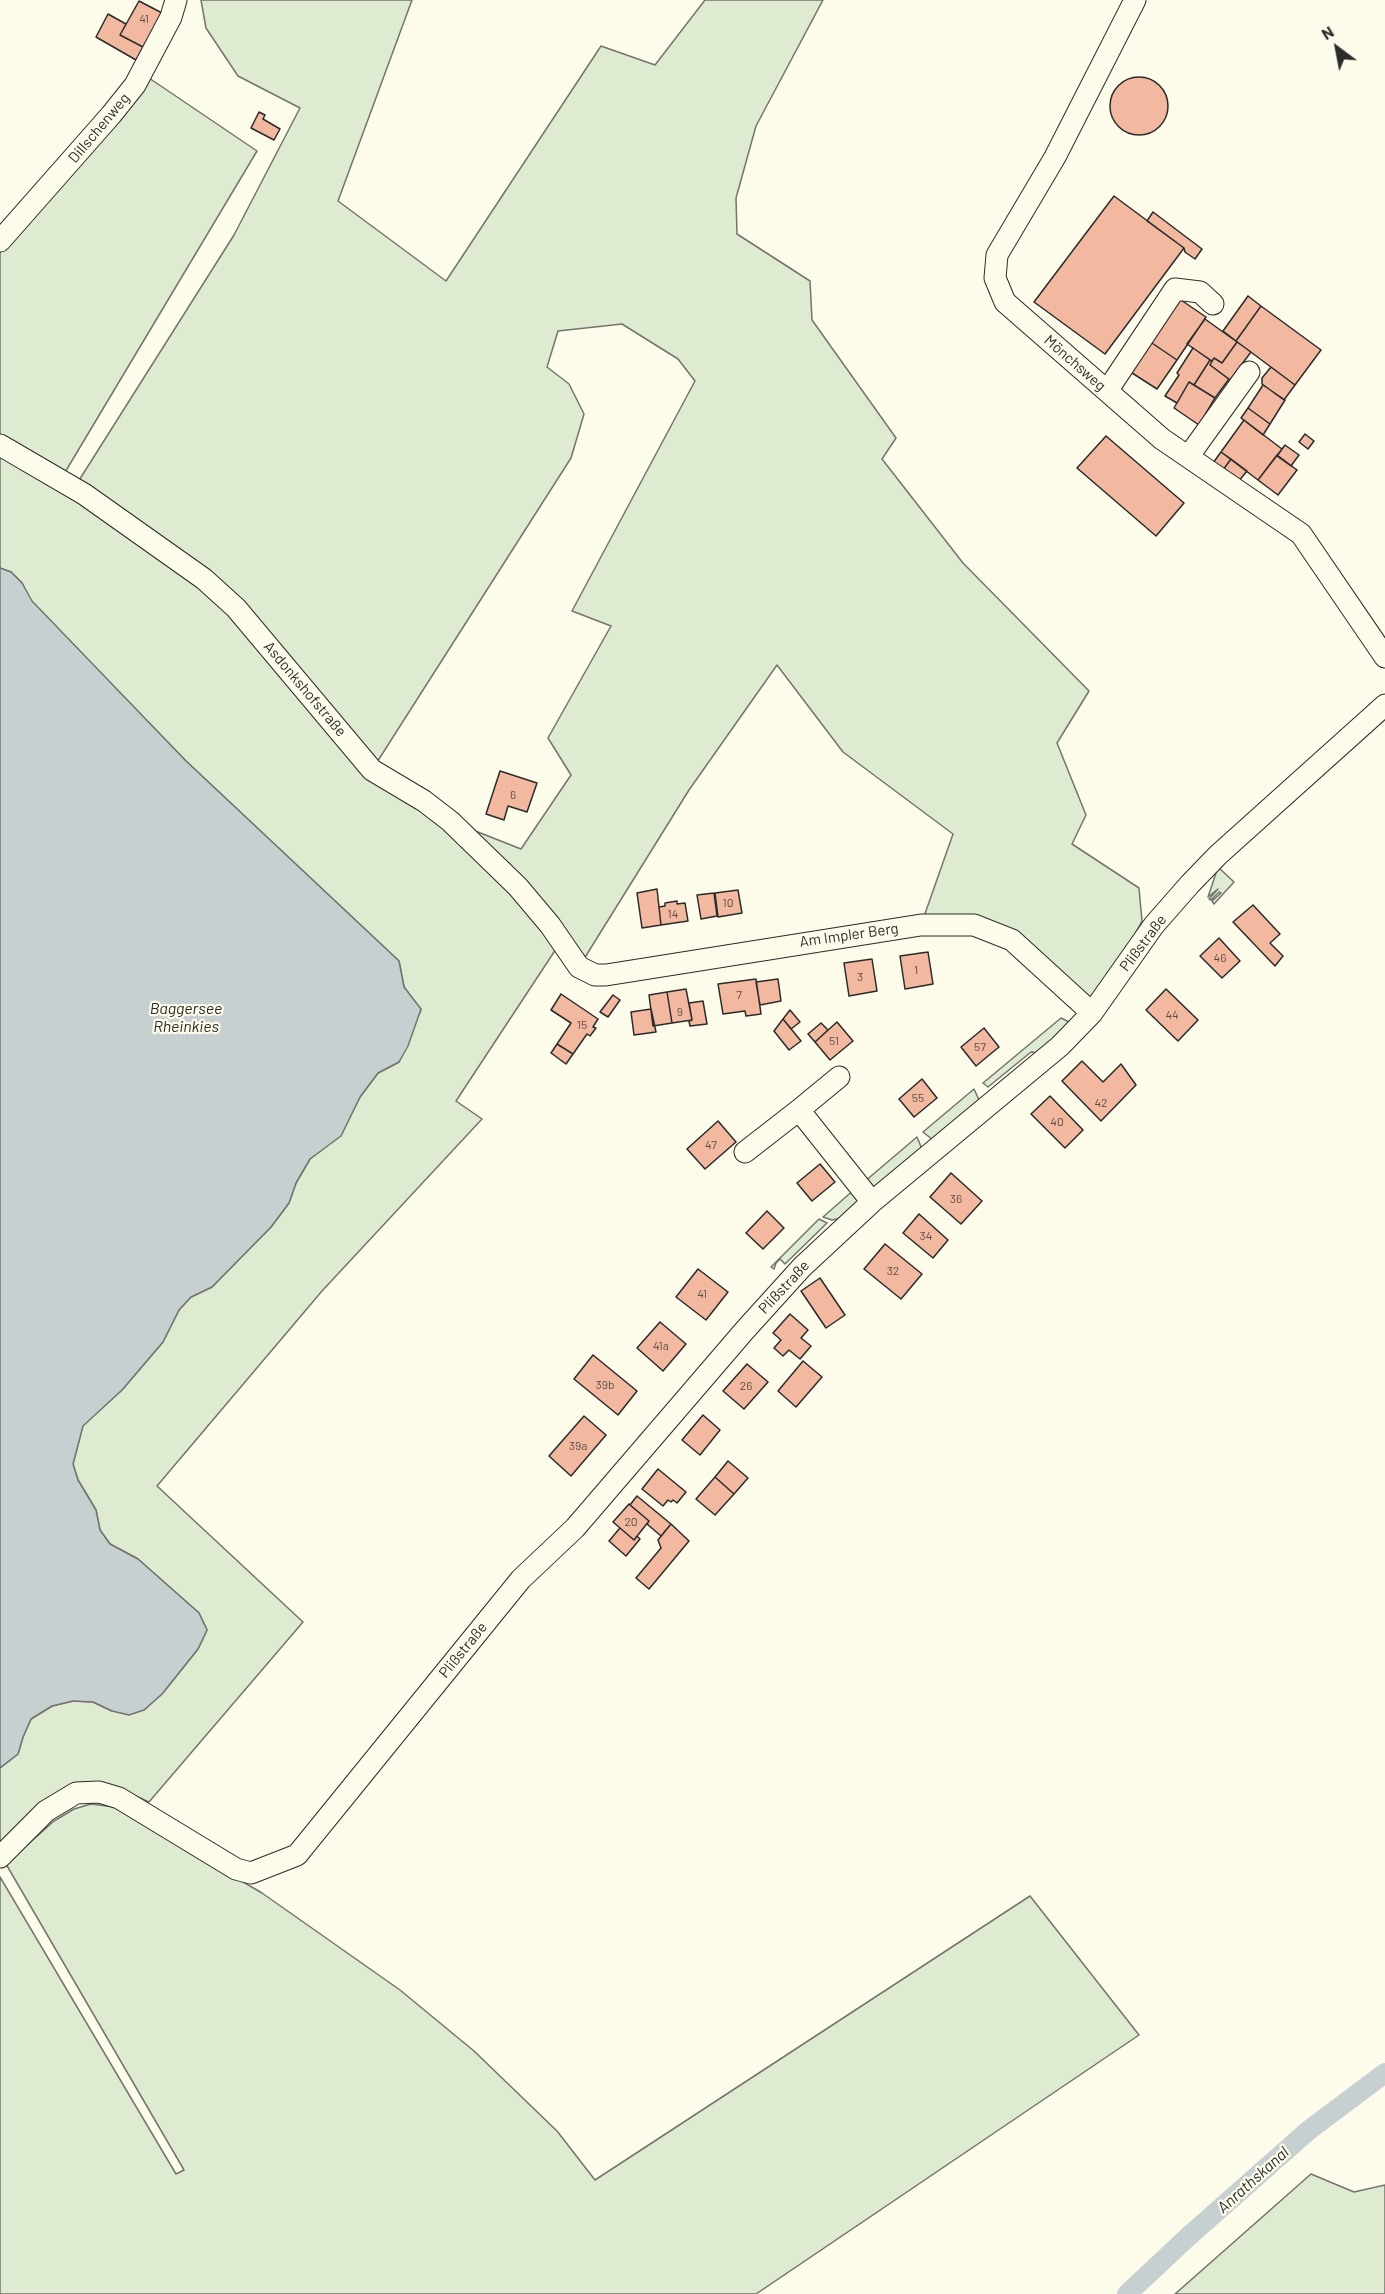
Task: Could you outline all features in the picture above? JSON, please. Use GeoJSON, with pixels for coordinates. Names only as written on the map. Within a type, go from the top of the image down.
{"type":"FeatureCollection","features":[{"type":"Feature","properties":{"kind":"street","name":"Dillschenweg"},"geometry":{"type":"LineString","coordinates":[[0,241],[104,124],[135,85],[171,17],[176,0]]}},
{"type":"Feature","properties":{"kind":"street","name":"Mönchsweg"},"geometry":{"type":"LineString","coordinates":[[1135,0],[1055,157],[997,255],[995,278],[1005,302],[1162,439],[1301,534],[1385,657]]}},
{"type":"Feature","properties":{"kind":"street"},"geometry":{"type":"LineString","coordinates":[[1107,391],[1175,289],[1200,292],[1213,304]]}},
{"type":"Feature","properties":{"kind":"street"},"geometry":{"type":"LineString","coordinates":[[1188,457],[1249,372]]}},
{"type":"Feature","properties":{"kind":"street","name":"Asdonkshofstraße"},"geometry":{"type":"LineString","coordinates":[[0,445],[84,494],[212,586],[236,608],[372,770],[424,801],[450,821],[518,887],[550,925],[579,968]]}},
{"type":"Feature","properties":{"kind":"street","name":"Plißstraße"},"geometry":{"type":"LineString","coordinates":[[0,1857],[46,1811],[76,1792],[99,1792],[119,1798],[236,1869],[251,1873],[297,1855],[521,1579],[575,1528],[802,1267],[872,1202],[1060,1046],[1092,1013],[1154,925],[1190,884],[1218,855],[1385,705]]}},
{"type":"Feature","properties":{"kind":"street","name":"Am Impler Berg"},"geometry":{"type":"LineString","coordinates":[[579,968],[595,975],[606,975],[921,925],[974,925],[1012,940],[1092,1013]]}},
{"type":"Feature","properties":{"kind":"street"},"geometry":{"type":"LineString","coordinates":[[745,1152],[839,1077]]}},
{"type":"Feature","properties":{"kind":"street"},"geometry":{"type":"LineString","coordinates":[[799,1110],[872,1202]]}},
{"type":"Feature","properties":{"kind":"green space"},"geometry":{"type":"Polygon","coordinates":[[[201,0],[412,0],[338,201],[446,281],[601,46],[655,65],[705,0],[823,0],[756,126],[736,198],[737,234],[810,281],[812,320],[896,438],[882,459],[963,563],[1089,691],[1057,743],[1086,815],[1072,844],[1139,888],[1142,921],[1092,1013],[1012,940],[921,925],[953,834],[843,752],[777,665],[689,790],[579,967],[496,873],[556,949],[456,1101],[482,1119],[322,1291],[157,1486],[303,1622],[149,1802],[127,1792],[95,1784],[0,1848],[0,1768],[18,1754],[31,1719],[52,1706],[73,1701],[93,1702],[112,1711],[144,1710],[162,1694],[198,1649],[207,1630],[199,1613],[138,1559],[110,1544],[100,1530],[96,1510],[78,1480],[73,1464],[83,1425],[122,1390],[163,1342],[179,1310],[191,1297],[212,1287],[271,1227],[289,1203],[296,1183],[310,1159],[341,1135],[360,1097],[378,1073],[399,1062],[421,1010],[404,987],[399,961],[186,761],[31,601],[22,583],[11,572],[0,568],[0,448],[71,493],[234,235],[300,108],[238,76],[206,28],[201,0]],[[622,324],[558,331],[547,367],[569,384],[584,414],[571,458],[372,770],[490,866],[450,821],[521,849],[571,775],[548,738],[611,626],[572,611],[695,381],[678,359],[622,324]]]}},
{"type":"Feature","properties":{"kind":"green space"},"geometry":{"type":"Polygon","coordinates":[[[149,78],[257,151],[64,474],[0,435],[0,243],[149,78]]]}},
{"type":"Feature","properties":{"kind":"green space"},"geometry":{"type":"Polygon","coordinates":[[[1218,867],[1234,882],[1214,904],[1212,901],[1221,893],[1209,899],[1218,889],[1208,897],[1218,867]]]}},
{"type":"Feature","properties":{"kind":"green space"},"geometry":{"type":"Polygon","coordinates":[[[1061,1018],[1073,1024],[1039,1053],[1031,1052],[988,1087],[983,1083],[1061,1018]]]}},
{"type":"Feature","properties":{"kind":"green space"},"geometry":{"type":"Polygon","coordinates":[[[974,1089],[980,1102],[933,1140],[923,1132],[974,1089]]]}},
{"type":"Feature","properties":{"kind":"green space"},"geometry":{"type":"Polygon","coordinates":[[[917,1137],[922,1149],[876,1187],[870,1187],[864,1182],[917,1137]]]}},
{"type":"Feature","properties":{"kind":"green space"},"geometry":{"type":"Polygon","coordinates":[[[856,1188],[858,1202],[842,1218],[832,1220],[823,1217],[856,1188]]]}},
{"type":"Feature","properties":{"kind":"green space"},"geometry":{"type":"Polygon","coordinates":[[[819,1219],[827,1223],[785,1264],[780,1259],[774,1269],[771,1267],[819,1219]]]}},
{"type":"Feature","properties":{"kind":"green space"},"geometry":{"type":"Polygon","coordinates":[[[91,1804],[115,1807],[262,1893],[400,1990],[474,2051],[557,2131],[595,2180],[1030,1896],[1139,2035],[756,2294],[0,2294],[0,1877],[176,2174],[184,2170],[6,1864],[54,1821],[74,1809],[91,1804]]]}},
{"type":"Feature","properties":{"kind":"green space"},"geometry":{"type":"Polygon","coordinates":[[[1311,2174],[1354,2192],[1385,2185],[1385,2294],[1175,2294],[1311,2174]]]}},
{"type":"Feature","properties":{"kind":"water","name":"Baggersee Rheinkies"},"geometry":{"type":"Polygon","coordinates":[[[0,568],[11,572],[22,583],[32,601],[186,761],[399,961],[404,987],[421,1009],[408,1046],[399,1062],[378,1073],[360,1097],[341,1136],[310,1159],[296,1183],[289,1203],[271,1227],[212,1287],[191,1297],[179,1310],[163,1342],[122,1390],[83,1426],[73,1464],[78,1480],[96,1510],[100,1530],[110,1544],[138,1559],[199,1613],[207,1630],[198,1649],[162,1694],[144,1710],[129,1715],[112,1711],[93,1702],[73,1701],[52,1706],[31,1719],[18,1754],[0,1768],[0,568]]]}},
{"type":"Feature","properties":{"kind":"building"},"geometry":{"type":"Polygon","coordinates":[[[139,1],[162,13],[143,47],[120,35],[139,1]]]}},
{"type":"Feature","properties":{"kind":"building"},"geometry":{"type":"Polygon","coordinates":[[[108,14],[126,24],[120,35],[143,47],[136,60],[96,37],[108,14]]]}},
{"type":"Feature","properties":{"kind":"building"},"geometry":{"type":"Polygon","coordinates":[[[1133,77],[1145,77],[1160,85],[1168,100],[1168,112],[1160,127],[1145,135],[1133,135],[1118,127],[1110,112],[1110,100],[1118,85],[1133,77]]]}},
{"type":"Feature","properties":{"kind":"building"},"geometry":{"type":"Polygon","coordinates":[[[259,112],[265,115],[263,119],[280,129],[274,140],[251,128],[259,112]]]}},
{"type":"Feature","properties":{"kind":"building"},"geometry":{"type":"Polygon","coordinates":[[[1114,196],[1184,248],[1105,354],[1034,302],[1114,196]]]}},
{"type":"Feature","properties":{"kind":"building"},"geometry":{"type":"Polygon","coordinates":[[[1153,212],[1202,249],[1195,259],[1147,221],[1153,212]]]}},
{"type":"Feature","properties":{"kind":"building"},"geometry":{"type":"Polygon","coordinates":[[[1248,296],[1261,306],[1236,341],[1223,331],[1248,296]]]}},
{"type":"Feature","properties":{"kind":"building"},"geometry":{"type":"Polygon","coordinates":[[[1178,298],[1206,317],[1177,360],[1149,341],[1178,298]]]}},
{"type":"Feature","properties":{"kind":"building"},"geometry":{"type":"Polygon","coordinates":[[[1261,306],[1321,350],[1295,385],[1236,341],[1261,306]]]}},
{"type":"Feature","properties":{"kind":"building"},"geometry":{"type":"Polygon","coordinates":[[[1205,319],[1237,342],[1222,363],[1214,358],[1212,361],[1187,344],[1205,319]]]}},
{"type":"Feature","properties":{"kind":"building"},"geometry":{"type":"Polygon","coordinates":[[[1149,341],[1177,360],[1157,389],[1129,371],[1149,341]]]}},
{"type":"Feature","properties":{"kind":"building"},"geometry":{"type":"Polygon","coordinates":[[[1237,342],[1251,352],[1230,380],[1210,365],[1214,358],[1222,363],[1237,342]]]}},
{"type":"Feature","properties":{"kind":"building"},"geometry":{"type":"Polygon","coordinates":[[[1193,348],[1210,360],[1194,385],[1189,382],[1177,403],[1165,396],[1193,348]]]}},
{"type":"Feature","properties":{"kind":"building"},"geometry":{"type":"Polygon","coordinates":[[[1210,360],[1212,361],[1210,365],[1229,379],[1215,398],[1194,385],[1210,360]]]}},
{"type":"Feature","properties":{"kind":"building"},"geometry":{"type":"Polygon","coordinates":[[[1271,367],[1295,385],[1284,400],[1262,384],[1262,378],[1271,367]]]}},
{"type":"Feature","properties":{"kind":"building"},"geometry":{"type":"Polygon","coordinates":[[[1189,382],[1215,398],[1199,425],[1174,408],[1189,382]]]}},
{"type":"Feature","properties":{"kind":"building"},"geometry":{"type":"Polygon","coordinates":[[[1263,385],[1285,400],[1270,424],[1248,408],[1263,385]]]}},
{"type":"Feature","properties":{"kind":"building"},"geometry":{"type":"Polygon","coordinates":[[[1248,408],[1270,424],[1263,435],[1241,418],[1248,408]]]}},
{"type":"Feature","properties":{"kind":"building"},"geometry":{"type":"Polygon","coordinates":[[[1244,420],[1282,449],[1258,480],[1221,452],[1244,420]]]}},
{"type":"Feature","properties":{"kind":"building"},"geometry":{"type":"Polygon","coordinates":[[[1305,434],[1314,441],[1308,449],[1299,442],[1305,434]]]}},
{"type":"Feature","properties":{"kind":"building"},"geometry":{"type":"Polygon","coordinates":[[[1106,436],[1184,503],[1156,536],[1077,468],[1106,436]]]}},
{"type":"Feature","properties":{"kind":"building"},"geometry":{"type":"Polygon","coordinates":[[[1285,445],[1299,455],[1291,466],[1277,456],[1285,445]]]}},
{"type":"Feature","properties":{"kind":"building"},"geometry":{"type":"Polygon","coordinates":[[[1221,452],[1231,459],[1223,470],[1213,463],[1221,452]]]}},
{"type":"Feature","properties":{"kind":"building"},"geometry":{"type":"Polygon","coordinates":[[[1277,455],[1297,470],[1278,495],[1258,480],[1277,455]]]}},
{"type":"Feature","properties":{"kind":"building"},"geometry":{"type":"Polygon","coordinates":[[[1231,459],[1247,471],[1238,482],[1223,470],[1231,459]]]}},
{"type":"Feature","properties":{"kind":"building"},"geometry":{"type":"Polygon","coordinates":[[[500,771],[537,783],[527,812],[508,806],[504,820],[486,814],[500,771]]]}},
{"type":"Feature","properties":{"kind":"building"},"geometry":{"type":"Polygon","coordinates":[[[657,889],[661,925],[642,928],[637,893],[657,889]]]}},
{"type":"Feature","properties":{"kind":"building"},"geometry":{"type":"Polygon","coordinates":[[[738,890],[742,913],[718,917],[715,893],[738,890]]]}},
{"type":"Feature","properties":{"kind":"building"},"geometry":{"type":"Polygon","coordinates":[[[714,893],[717,916],[701,919],[697,895],[714,893]]]}},
{"type":"Feature","properties":{"kind":"building"},"geometry":{"type":"Polygon","coordinates":[[[677,901],[677,904],[685,903],[688,921],[661,925],[659,907],[665,906],[665,903],[677,901]]]}},
{"type":"Feature","properties":{"kind":"building"},"geometry":{"type":"Polygon","coordinates":[[[1253,905],[1280,934],[1270,943],[1283,956],[1275,966],[1233,922],[1253,905]]]}},
{"type":"Feature","properties":{"kind":"building"},"geometry":{"type":"Polygon","coordinates":[[[1219,938],[1240,961],[1222,978],[1200,956],[1219,938]]]}},
{"type":"Feature","properties":{"kind":"building"},"geometry":{"type":"Polygon","coordinates":[[[928,952],[933,984],[905,989],[900,956],[928,952]]]}},
{"type":"Feature","properties":{"kind":"building"},"geometry":{"type":"Polygon","coordinates":[[[872,959],[877,991],[849,996],[844,963],[872,959]]]}},
{"type":"Feature","properties":{"kind":"building"},"geometry":{"type":"Polygon","coordinates":[[[756,979],[761,1014],[746,1016],[745,1011],[723,1014],[718,984],[756,979]]]}},
{"type":"Feature","properties":{"kind":"building"},"geometry":{"type":"Polygon","coordinates":[[[778,979],[781,1001],[760,1005],[756,982],[778,979]]]}},
{"type":"Feature","properties":{"kind":"building"},"geometry":{"type":"Polygon","coordinates":[[[686,989],[692,1020],[672,1023],[667,992],[686,989]]]}},
{"type":"Feature","properties":{"kind":"building"},"geometry":{"type":"Polygon","coordinates":[[[1166,989],[1198,1020],[1178,1041],[1146,1010],[1166,989]]]}},
{"type":"Feature","properties":{"kind":"building"},"geometry":{"type":"Polygon","coordinates":[[[667,992],[672,1023],[653,1026],[649,995],[667,992]]]}},
{"type":"Feature","properties":{"kind":"building"},"geometry":{"type":"Polygon","coordinates":[[[561,994],[598,1019],[593,1027],[596,1028],[590,1036],[587,1034],[573,1054],[557,1044],[571,1023],[551,1010],[561,994]]]}},
{"type":"Feature","properties":{"kind":"building"},"geometry":{"type":"Polygon","coordinates":[[[613,995],[620,1000],[608,1017],[600,1012],[613,995]]]}},
{"type":"Feature","properties":{"kind":"building"},"geometry":{"type":"Polygon","coordinates":[[[703,1001],[707,1024],[690,1026],[689,1021],[692,1020],[689,1003],[703,1001]]]}},
{"type":"Feature","properties":{"kind":"building"},"geometry":{"type":"Polygon","coordinates":[[[651,1009],[656,1032],[634,1035],[631,1012],[651,1009]]]}},
{"type":"Feature","properties":{"kind":"building"},"geometry":{"type":"Polygon","coordinates":[[[790,1010],[800,1022],[791,1029],[783,1019],[790,1010]]]}},
{"type":"Feature","properties":{"kind":"building"},"geometry":{"type":"Polygon","coordinates":[[[783,1019],[801,1041],[789,1050],[774,1031],[783,1019]]]}},
{"type":"Feature","properties":{"kind":"building"},"geometry":{"type":"Polygon","coordinates":[[[837,1022],[853,1041],[830,1060],[815,1042],[837,1022]]]}},
{"type":"Feature","properties":{"kind":"building"},"geometry":{"type":"Polygon","coordinates":[[[821,1023],[828,1030],[815,1042],[808,1034],[821,1023]]]}},
{"type":"Feature","properties":{"kind":"building"},"geometry":{"type":"Polygon","coordinates":[[[984,1028],[999,1047],[976,1066],[961,1047],[984,1028]]]}},
{"type":"Feature","properties":{"kind":"building"},"geometry":{"type":"Polygon","coordinates":[[[557,1044],[573,1054],[566,1064],[551,1053],[557,1044]]]}},
{"type":"Feature","properties":{"kind":"building"},"geometry":{"type":"Polygon","coordinates":[[[1082,1061],[1103,1082],[1121,1064],[1136,1085],[1101,1121],[1062,1081],[1082,1061]]]}},
{"type":"Feature","properties":{"kind":"building"},"geometry":{"type":"Polygon","coordinates":[[[922,1079],[937,1098],[914,1117],[899,1099],[922,1079]]]}},
{"type":"Feature","properties":{"kind":"building"},"geometry":{"type":"Polygon","coordinates":[[[1050,1096],[1083,1130],[1065,1148],[1031,1114],[1050,1096]]]}},
{"type":"Feature","properties":{"kind":"building"},"geometry":{"type":"Polygon","coordinates":[[[718,1121],[736,1142],[705,1169],[687,1149],[718,1121]]]}},
{"type":"Feature","properties":{"kind":"building"},"geometry":{"type":"Polygon","coordinates":[[[820,1164],[835,1182],[812,1201],[797,1183],[820,1164]]]}},
{"type":"Feature","properties":{"kind":"building"},"geometry":{"type":"Polygon","coordinates":[[[951,1173],[982,1201],[961,1224],[930,1197],[951,1173]]]}},
{"type":"Feature","properties":{"kind":"building"},"geometry":{"type":"Polygon","coordinates":[[[767,1211],[784,1228],[763,1249],[746,1233],[767,1211]]]}},
{"type":"Feature","properties":{"kind":"building"},"geometry":{"type":"Polygon","coordinates":[[[919,1214],[948,1240],[933,1258],[903,1233],[919,1214]]]}},
{"type":"Feature","properties":{"kind":"building"},"geometry":{"type":"Polygon","coordinates":[[[885,1244],[922,1274],[901,1299],[864,1269],[885,1244]]]}},
{"type":"Feature","properties":{"kind":"building"},"geometry":{"type":"Polygon","coordinates":[[[698,1269],[728,1292],[706,1320],[676,1297],[698,1269]]]}},
{"type":"Feature","properties":{"kind":"building"},"geometry":{"type":"Polygon","coordinates":[[[820,1278],[845,1315],[826,1328],[801,1291],[820,1278]]]}},
{"type":"Feature","properties":{"kind":"building"},"geometry":{"type":"Polygon","coordinates":[[[790,1314],[808,1330],[801,1338],[811,1346],[800,1359],[789,1350],[783,1356],[774,1348],[781,1340],[773,1333],[790,1314]]]}},
{"type":"Feature","properties":{"kind":"building"},"geometry":{"type":"Polygon","coordinates":[[[660,1322],[686,1344],[663,1371],[637,1348],[660,1322]]]}},
{"type":"Feature","properties":{"kind":"building"},"geometry":{"type":"Polygon","coordinates":[[[593,1355],[637,1391],[618,1415],[574,1379],[593,1355]]]}},
{"type":"Feature","properties":{"kind":"building"},"geometry":{"type":"Polygon","coordinates":[[[803,1361],[822,1377],[796,1407],[778,1391],[803,1361]]]}},
{"type":"Feature","properties":{"kind":"building"},"geometry":{"type":"Polygon","coordinates":[[[747,1364],[768,1382],[744,1409],[723,1391],[747,1364]]]}},
{"type":"Feature","properties":{"kind":"building"},"geometry":{"type":"Polygon","coordinates":[[[703,1415],[720,1430],[700,1455],[682,1440],[703,1415]]]}},
{"type":"Feature","properties":{"kind":"building"},"geometry":{"type":"Polygon","coordinates":[[[584,1416],[606,1435],[571,1476],[549,1456],[584,1416]]]}},
{"type":"Feature","properties":{"kind":"building"},"geometry":{"type":"Polygon","coordinates":[[[728,1461],[748,1478],[734,1494],[715,1477],[728,1461]]]}},
{"type":"Feature","properties":{"kind":"building"},"geometry":{"type":"Polygon","coordinates":[[[658,1469],[686,1492],[677,1503],[668,1500],[663,1506],[642,1489],[658,1469]]]}},
{"type":"Feature","properties":{"kind":"building"},"geometry":{"type":"Polygon","coordinates":[[[715,1477],[734,1494],[715,1515],[696,1499],[715,1477]]]}},
{"type":"Feature","properties":{"kind":"building"},"geometry":{"type":"Polygon","coordinates":[[[637,1496],[671,1524],[661,1536],[647,1524],[649,1521],[630,1505],[637,1496]]]}},
{"type":"Feature","properties":{"kind":"building"},"geometry":{"type":"Polygon","coordinates":[[[629,1504],[649,1521],[634,1540],[613,1522],[629,1504]]]}},
{"type":"Feature","properties":{"kind":"building"},"geometry":{"type":"Polygon","coordinates":[[[671,1524],[689,1541],[649,1589],[636,1578],[661,1548],[658,1540],[671,1524]]]}},
{"type":"Feature","properties":{"kind":"building"},"geometry":{"type":"Polygon","coordinates":[[[620,1528],[634,1540],[637,1536],[640,1539],[626,1556],[609,1541],[620,1528]]]}},
{"type":"Feature","properties":{"kind":"waterway","name":"Anrathskanal"},"geometry":{"type":"LineString","coordinates":[[1127,2294],[1309,2130],[1385,2073]]}}]}
